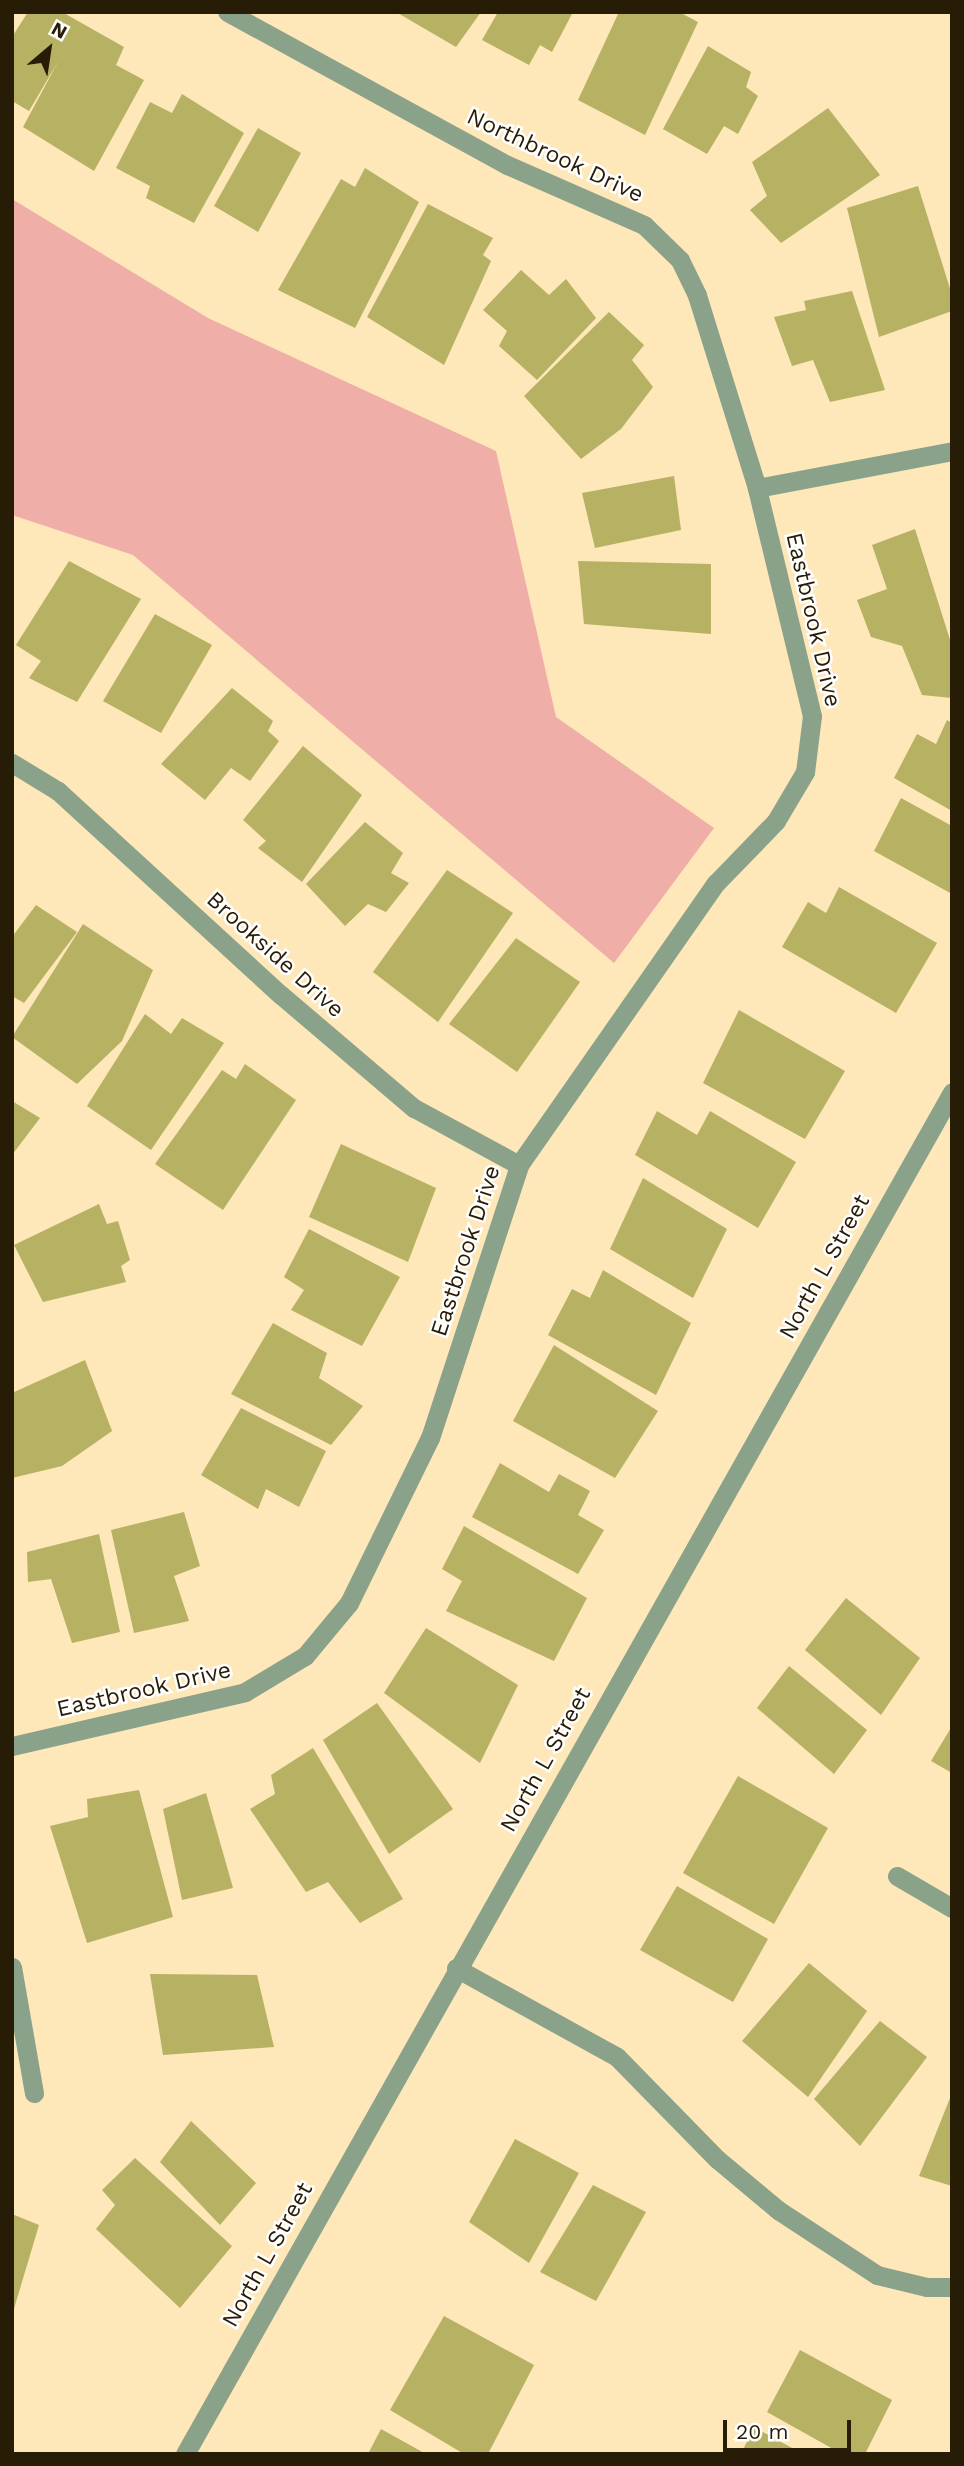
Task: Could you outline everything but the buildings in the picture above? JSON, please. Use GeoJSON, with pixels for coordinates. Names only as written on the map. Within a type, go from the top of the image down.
{"type":"FeatureCollection","features":[{"type":"Feature","properties":{"kind":"street","name":"Northbrook Drive"},"geometry":{"type":"LineString","coordinates":[[227,12],[507,165],[644,225],[680,260],[697,295],[757,488]]}},
{"type":"Feature","properties":{"kind":"street"},"geometry":{"type":"LineString","coordinates":[[757,488],[952,451]]}},
{"type":"Feature","properties":{"kind":"street","name":"Eastbrook Drive"},"geometry":{"type":"LineString","coordinates":[[12,1746],[234,1696],[304,1656],[349,1603],[430,1438],[519,1165],[716,883],[776,821],[805,772],[812,716],[757,488]]}},
{"type":"Feature","properties":{"kind":"street","name":"Brookside Drive"},"geometry":{"type":"LineString","coordinates":[[12,763],[58,791],[281,995],[414,1108],[519,1165]]}},
{"type":"Feature","properties":{"kind":"street","name":"North L Street"},"geometry":{"type":"LineString","coordinates":[[185,2454],[456,1968],[952,1092]]}},
{"type":"Feature","properties":{"kind":"street"},"geometry":{"type":"LineString","coordinates":[[897,1876],[952,1908]]}},
{"type":"Feature","properties":{"kind":"street"},"geometry":{"type":"LineString","coordinates":[[12,1967],[34,2093]]}},
{"type":"Feature","properties":{"kind":"street"},"geometry":{"type":"LineString","coordinates":[[456,1968],[617,2057],[717,2159],[778,2210],[877,2275],[927,2287],[952,2287]]}},
{"type":"Feature","properties":{"kind":"shaded area"},"geometry":{"type":"Polygon","coordinates":[[[12,199],[208,318],[496,451],[556,717],[714,828],[614,963],[133,555],[12,515],[12,199]]]}}]}
